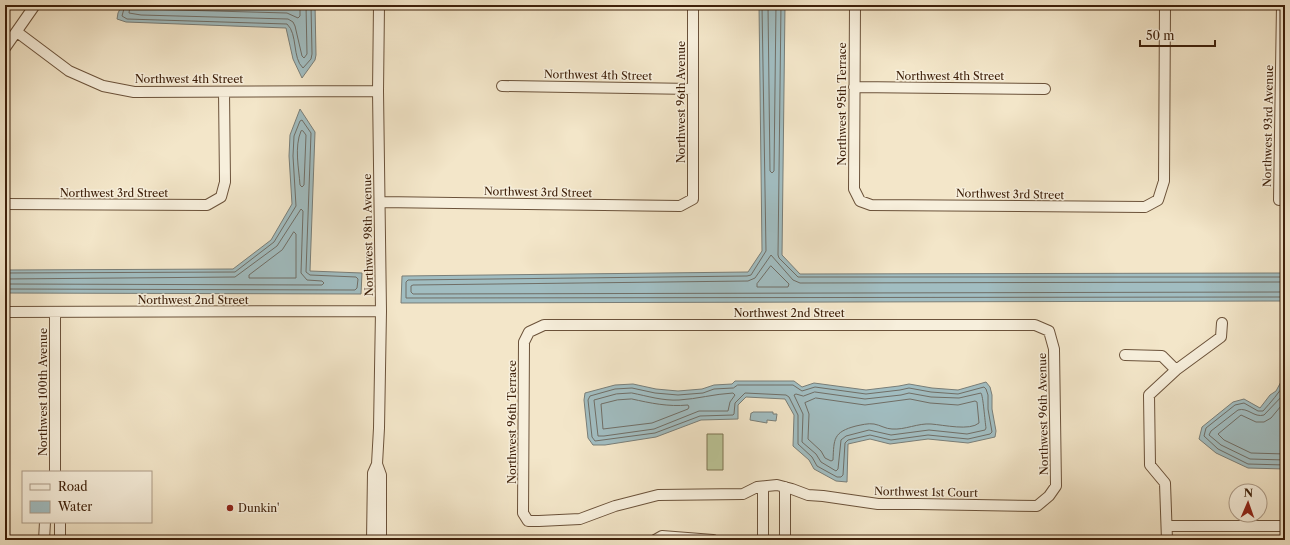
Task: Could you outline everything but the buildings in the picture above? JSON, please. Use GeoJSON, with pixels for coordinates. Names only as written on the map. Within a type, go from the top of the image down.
{"type":"FeatureCollection","features":[{"type":"Feature","properties":{"kind":"street"},"geometry":{"type":"LineString","coordinates":[[5,48],[35,5]]}},
{"type":"Feature","properties":{"kind":"street","name":"Northwest 98th Avenue"},"geometry":{"type":"LineString","coordinates":[[372,540],[373,473],[377,464],[379,428],[381,311],[378,91],[379,5]]}},
{"type":"Feature","properties":{"kind":"street","name":"Northwest 96th Avenue"},"geometry":{"type":"LineString","coordinates":[[693,5],[693,199]]}},
{"type":"Feature","properties":{"kind":"street","name":"Northwest 95th Terrace"},"geometry":{"type":"LineString","coordinates":[[855,5],[854,190],[860,201]]}},
{"type":"Feature","properties":{"kind":"street","name":"Northwest 3rd Street"},"geometry":{"type":"LineString","coordinates":[[860,201],[871,205],[1145,207],[1158,200],[1164,181],[1164,5]]}},
{"type":"Feature","properties":{"kind":"street","name":"Northwest 93rd Avenue"},"geometry":{"type":"LineString","coordinates":[[1279,200],[1282,5]]}},
{"type":"Feature","properties":{"kind":"street","name":"Northwest 4th Street"},"geometry":{"type":"LineString","coordinates":[[17,32],[69,71],[103,86],[134,92],[378,91]]}},
{"type":"Feature","properties":{"kind":"street","name":"Northwest 4th Street"},"geometry":{"type":"LineString","coordinates":[[502,86],[693,89]]}},
{"type":"Feature","properties":{"kind":"street","name":"Northwest 4th Street"},"geometry":{"type":"LineString","coordinates":[[854,87],[1045,89]]}},
{"type":"Feature","properties":{"kind":"street","name":"Northwest 3rd Street"},"geometry":{"type":"LineString","coordinates":[[5,204],[207,205],[221,197],[225,182],[224,92]]}},
{"type":"Feature","properties":{"kind":"street","name":"Northwest 3rd Street"},"geometry":{"type":"LineString","coordinates":[[380,202],[680,206],[693,199]]}},
{"type":"Feature","properties":{"kind":"street","name":"Northwest 2nd Street"},"geometry":{"type":"LineString","coordinates":[[5,312],[381,311]]}},
{"type":"Feature","properties":{"kind":"street","name":"Northwest 100th Avenue"},"geometry":{"type":"LineString","coordinates":[[54,312],[55,471]]}},
{"type":"Feature","properties":{"kind":"street"},"geometry":{"type":"LineString","coordinates":[[1167,540],[1165,483],[1150,465],[1149,395],[1176,370],[1221,337],[1222,323]]}},
{"type":"Feature","properties":{"kind":"street","name":"Northwest 2nd Street"},"geometry":{"type":"LineString","coordinates":[[529,332],[544,325],[1035,325],[1049,331]]}},
{"type":"Feature","properties":{"kind":"street","name":"Northwest 96th Avenue"},"geometry":{"type":"LineString","coordinates":[[1044,503],[1056,486],[1054,349],[1049,331]]}},
{"type":"Feature","properties":{"kind":"street","name":"Northwest 96th Terrace"},"geometry":{"type":"LineString","coordinates":[[523,513],[524,342],[529,332]]}},
{"type":"Feature","properties":{"kind":"street"},"geometry":{"type":"LineString","coordinates":[[1125,355],[1162,356],[1176,370]]}},
{"type":"Feature","properties":{"kind":"street","name":"Northwest 98th Avenue"},"geometry":{"type":"LineString","coordinates":[[377,464],[381,475],[381,540]]}},
{"type":"Feature","properties":{"kind":"street","name":"Northwest 1st Court"},"geometry":{"type":"LineString","coordinates":[[523,513],[528,520],[539,521],[580,519],[614,506],[658,495],[743,494],[757,487],[777,485],[808,495],[878,504],[1037,506],[1044,503]]}},
{"type":"Feature","properties":{"kind":"street"},"geometry":{"type":"LineString","coordinates":[[763,487],[763,540]]}},
{"type":"Feature","properties":{"kind":"street"},"geometry":{"type":"LineString","coordinates":[[785,487],[785,540]]}},
{"type":"Feature","properties":{"kind":"street"},"geometry":{"type":"LineString","coordinates":[[44,540],[45,523]]}},
{"type":"Feature","properties":{"kind":"street"},"geometry":{"type":"LineString","coordinates":[[60,523],[60,540]]}},
{"type":"Feature","properties":{"kind":"street"},"geometry":{"type":"LineString","coordinates":[[1167,526],[1285,526]]}},
{"type":"Feature","properties":{"kind":"street"},"geometry":{"type":"LineString","coordinates":[[659,538],[713,540]]}},
{"type":"Feature","properties":{"kind":"green space"},"geometry":{"type":"Polygon","coordinates":[[[707,434],[723,434],[723,470],[707,470],[707,434]]]}},
{"type":"Feature","properties":{"kind":"water"},"geometry":{"type":"Polygon","coordinates":[[[122,5],[315,5],[315,60],[302,78],[293,59],[286,28],[126,22],[117,19],[122,5]]]}},
{"type":"Feature","properties":{"kind":"water"},"geometry":{"type":"Polygon","coordinates":[[[759,5],[785,5],[782,255],[800,274],[1285,273],[1285,301],[401,303],[402,276],[748,272],[762,251],[759,5]]]}},
{"type":"Feature","properties":{"kind":"water"},"geometry":{"type":"Polygon","coordinates":[[[300,109],[315,132],[310,271],[362,273],[361,294],[5,293],[5,270],[233,269],[271,240],[292,204],[289,156],[290,135],[300,109]]]}},
{"type":"Feature","properties":{"kind":"water"},"geometry":{"type":"Polygon","coordinates":[[[1285,321],[1285,469],[1248,468],[1216,453],[1199,439],[1202,427],[1233,402],[1244,399],[1260,408],[1270,395],[1276,391],[1282,380],[1281,359],[1285,321]]]}},
{"type":"Feature","properties":{"kind":"water"},"geometry":{"type":"Polygon","coordinates":[[[735,381],[794,381],[802,387],[814,383],[866,390],[909,384],[958,390],[986,382],[990,387],[992,395],[992,409],[996,431],[995,437],[968,443],[928,439],[890,444],[870,439],[848,444],[847,482],[836,481],[814,469],[809,460],[793,446],[794,415],[785,399],[746,397],[738,405],[738,419],[701,420],[656,437],[605,445],[593,445],[588,438],[584,400],[585,393],[615,385],[633,384],[656,389],[678,391],[702,389],[714,385],[732,384],[735,381]]]}},
{"type":"Feature","properties":{"kind":"water"},"geometry":{"type":"Polygon","coordinates":[[[773,412],[773,414],[777,414],[776,421],[767,420],[767,423],[750,420],[751,413],[773,412]]]}},
{"type":"Feature","properties":{"kind":"place","name":"Dunkin'"},"geometry":{"type":"Point","coordinates":[230,508]}}]}
